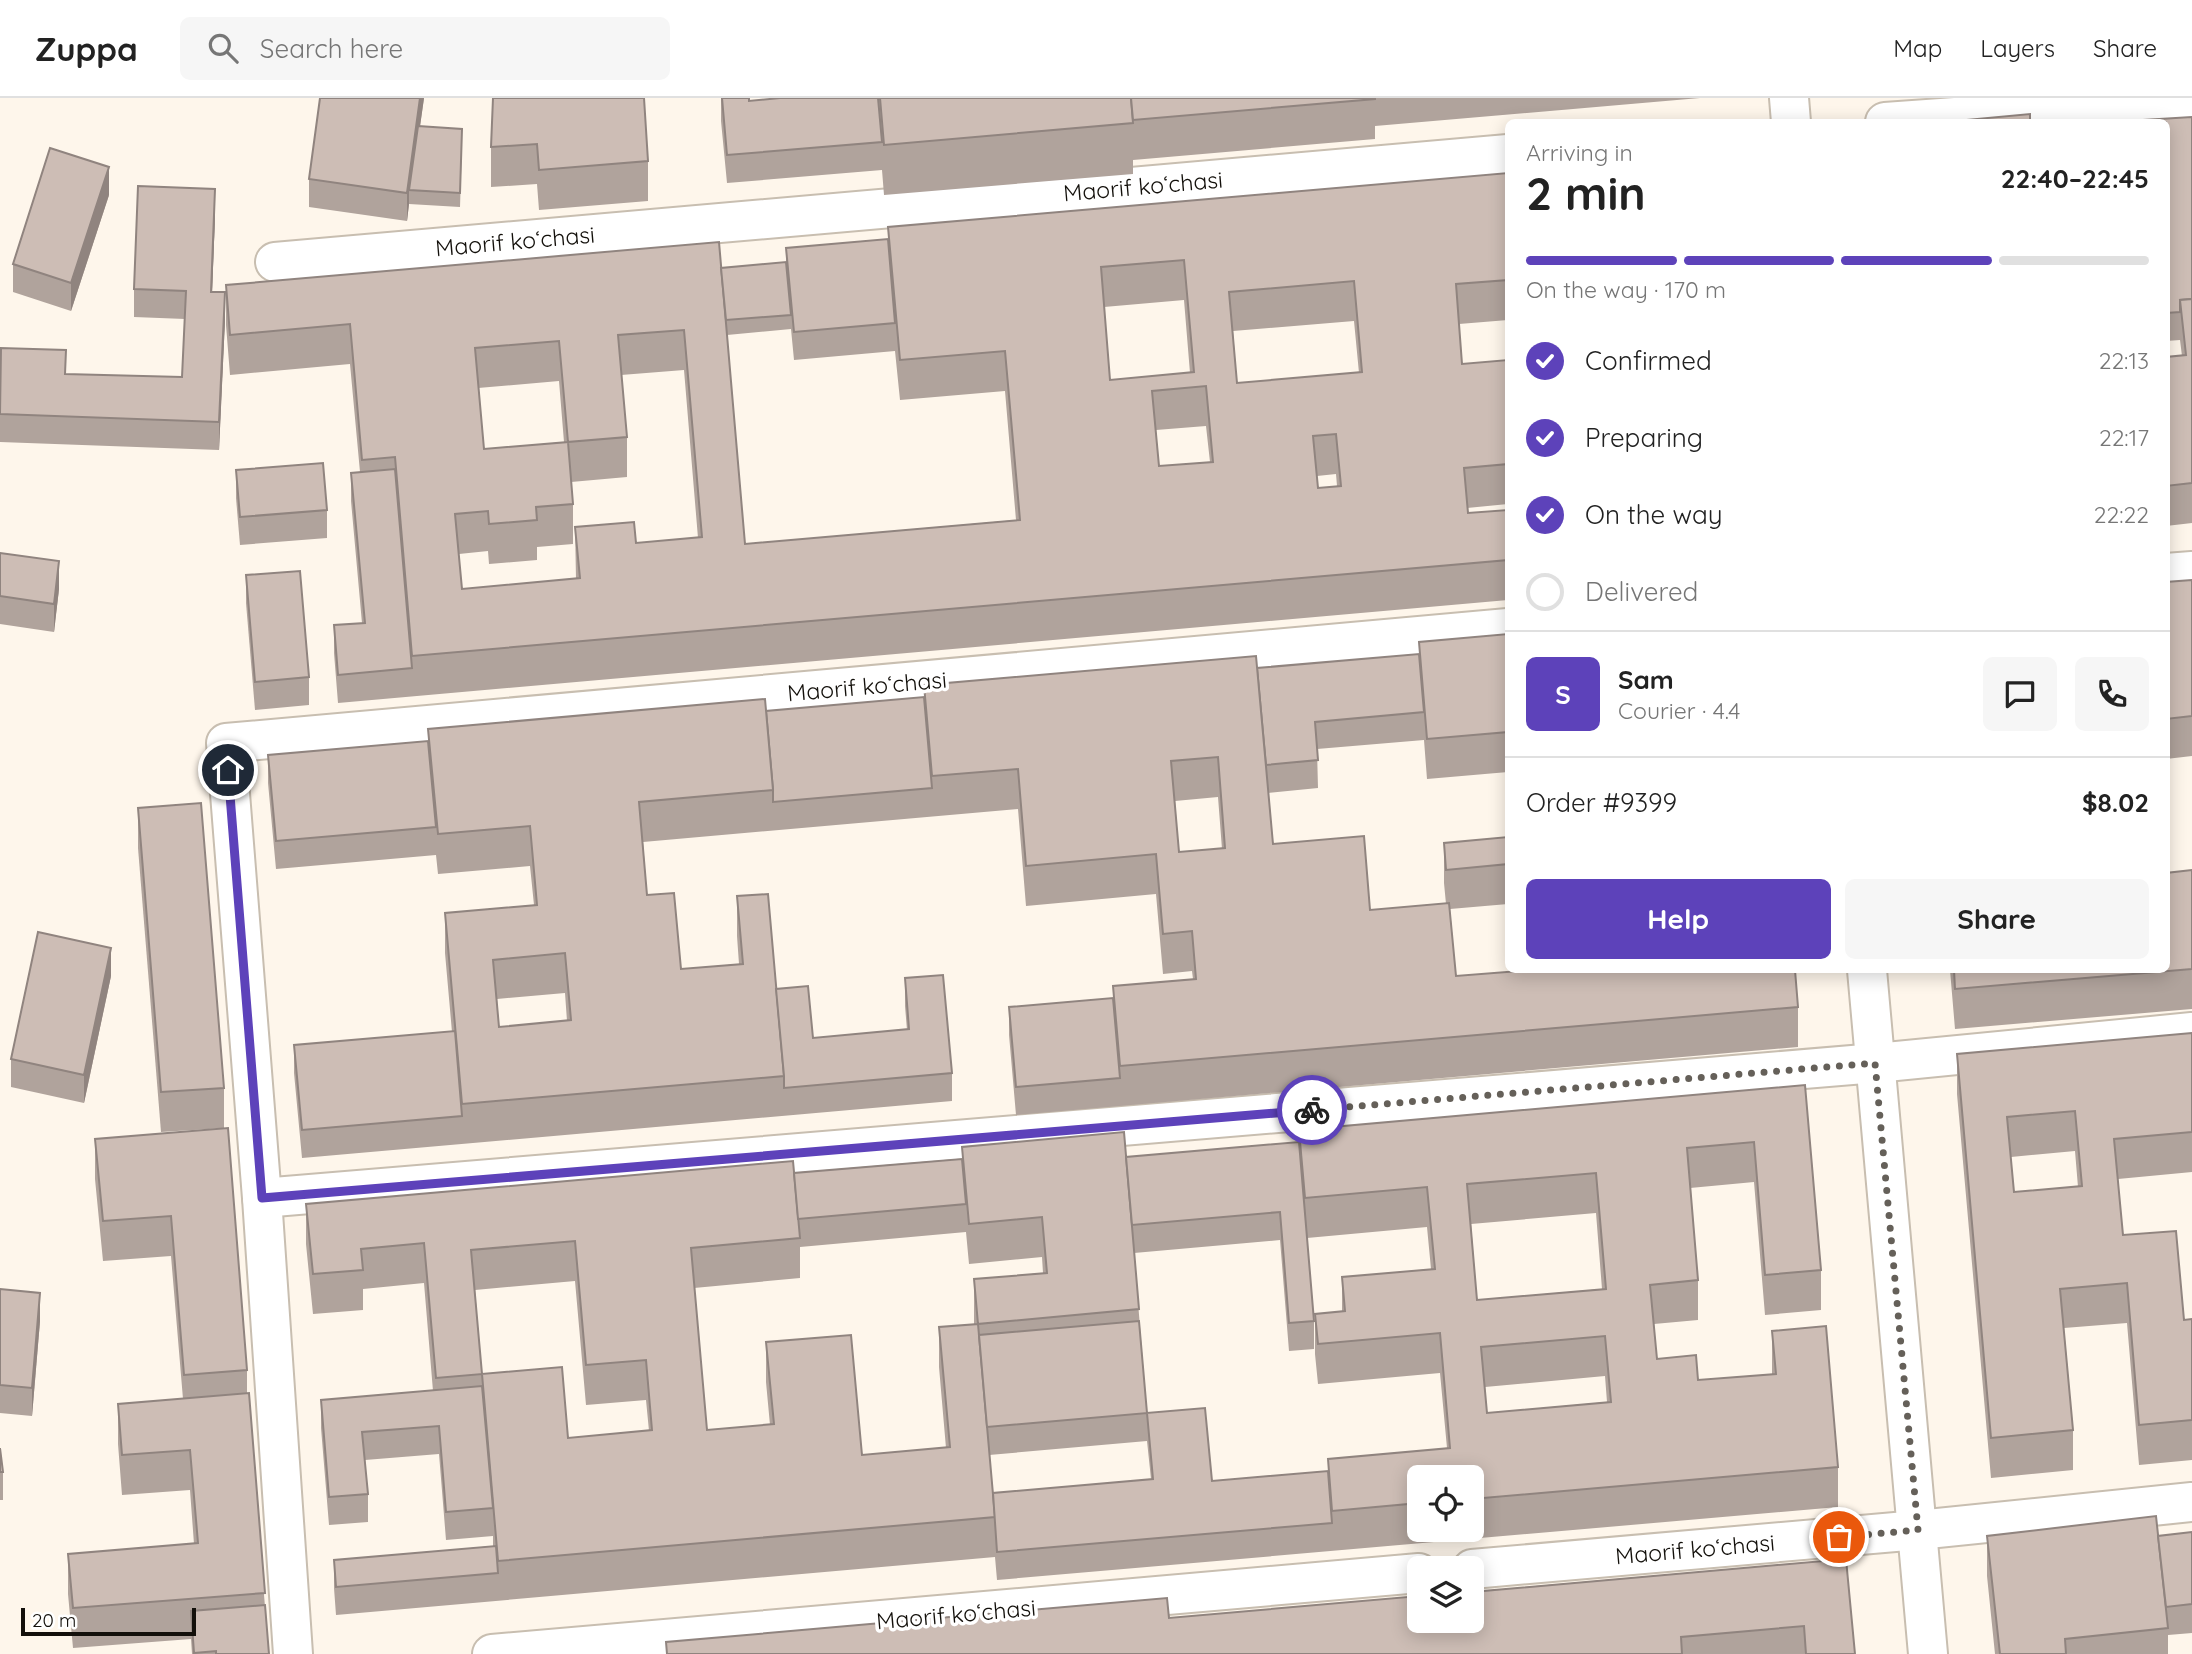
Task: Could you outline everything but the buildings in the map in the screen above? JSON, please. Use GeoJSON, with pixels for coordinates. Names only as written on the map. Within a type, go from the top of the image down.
{"type":"FeatureCollection","features":[{"type":"Feature","properties":{"kind":"street"},"geometry":{"type":"LineString","coordinates":[[1789,98],[1791,119]]}},
{"type":"Feature","properties":{"kind":"street"},"geometry":{"type":"LineString","coordinates":[[1927,119],[2192,100]]}},
{"type":"Feature","properties":{"kind":"street","name":"Maorif koʻchasi"},"geometry":{"type":"LineString","coordinates":[[275,262],[1505,154]]}},
{"type":"Feature","properties":{"kind":"street"},"geometry":{"type":"LineString","coordinates":[[2170,573],[2192,571]]}},
{"type":"Feature","properties":{"kind":"street","name":"Maorif koʻchasi"},"geometry":{"type":"LineString","coordinates":[[262,1198],[226,743],[1505,628]]}},
{"type":"Feature","properties":{"kind":"street"},"geometry":{"type":"LineString","coordinates":[[1867,973],[1928,1654]]}},
{"type":"Feature","properties":{"kind":"street"},"geometry":{"type":"LineString","coordinates":[[293,1654],[262,1198],[1875,1063],[2192,1032]]}},
{"type":"Feature","properties":{"kind":"street","name":"Maorif koʻchasi"},"geometry":{"type":"LineString","coordinates":[[1484,1568],[1918,1530],[2192,1502]]}},
{"type":"Feature","properties":{"kind":"street","name":"Maorif koʻchasi"},"geometry":{"type":"LineString","coordinates":[[492,1654],[1407,1574]]}},
{"type":"Feature","properties":{"kind":"way so far"},"geometry":{"type":"LineString","coordinates":[[1312,1110],[1875,1063],[1918,1530],[1839,1537]]}},
{"type":"Feature","properties":{"kind":"route"},"geometry":{"type":"LineString","coordinates":[[228,770],[262,1198],[1312,1110]]}}]}
